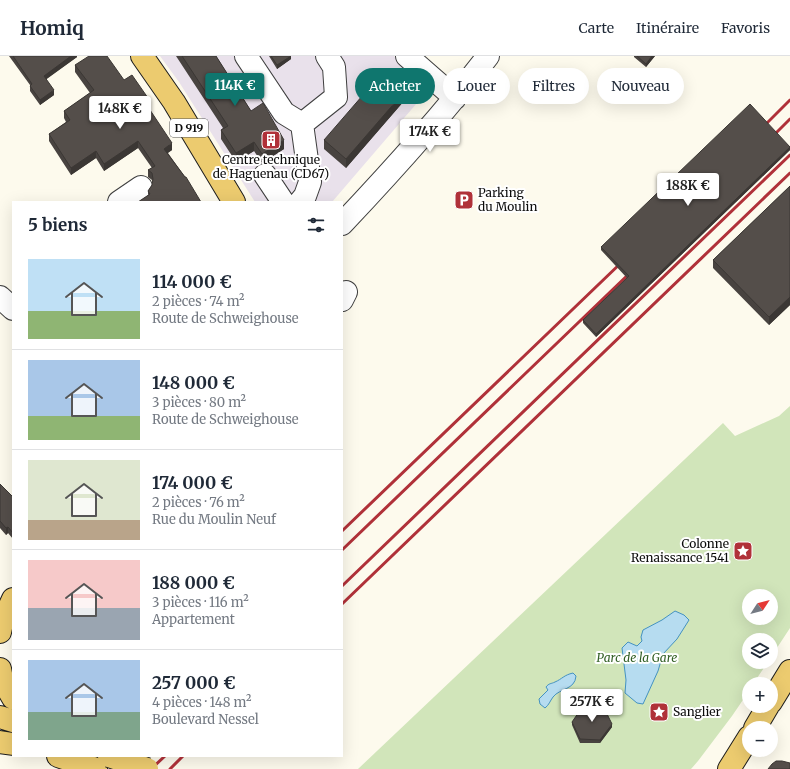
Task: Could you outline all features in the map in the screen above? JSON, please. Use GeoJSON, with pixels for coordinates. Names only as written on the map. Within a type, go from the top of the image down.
{"type":"FeatureCollection","features":[{"type":"Feature","properties":{"kind":"main road","name":"D 919"},"geometry":{"type":"LineString","coordinates":[[142,56],[174,102],[233,201]]}},
{"type":"Feature","properties":{"kind":"main road"},"geometry":{"type":"LineString","coordinates":[[0,597],[12,588]]}},
{"type":"Feature","properties":{"kind":"main road"},"geometry":{"type":"LineString","coordinates":[[0,632],[2,623],[12,601]]}},
{"type":"Feature","properties":{"kind":"main road"},"geometry":{"type":"LineString","coordinates":[[0,669],[2,679],[12,696]]}},
{"type":"Feature","properties":{"kind":"main road"},"geometry":{"type":"LineString","coordinates":[[778,691],[790,671]]}},
{"type":"Feature","properties":{"kind":"main road"},"geometry":{"type":"LineString","coordinates":[[0,742],[12,744]]}},
{"type":"Feature","properties":{"kind":"main road"},"geometry":{"type":"LineString","coordinates":[[729,769],[742,748]]}},
{"type":"Feature","properties":{"kind":"main road"},"geometry":{"type":"LineString","coordinates":[[61,757],[96,769]]}},
{"type":"Feature","properties":{"kind":"main road"},"geometry":{"type":"LineString","coordinates":[[112,757],[147,769]]}},
{"type":"Feature","properties":{"kind":"street"},"geometry":{"type":"LineString","coordinates":[[246,56],[284,113],[302,124]]}},
{"type":"Feature","properties":{"kind":"street"},"geometry":{"type":"LineString","coordinates":[[302,124],[336,97],[334,67],[326,56]]}},
{"type":"Feature","properties":{"kind":"street"},"geometry":{"type":"LineString","coordinates":[[407,56],[443,88]]}},
{"type":"Feature","properties":{"kind":"street"},"geometry":{"type":"LineString","coordinates":[[479,68],[488,56]]}},
{"type":"Feature","properties":{"kind":"street"},"geometry":{"type":"LineString","coordinates":[[343,223],[369,196],[450,104]]}},
{"type":"Feature","properties":{"kind":"street"},"geometry":{"type":"LineString","coordinates":[[301,201],[306,196],[310,182],[302,124]]}},
{"type":"Feature","properties":{"kind":"street"},"geometry":{"type":"LineString","coordinates":[[265,175],[282,201]]}},
{"type":"Feature","properties":{"kind":"street"},"geometry":{"type":"LineString","coordinates":[[120,201],[141,187]]}},
{"type":"Feature","properties":{"kind":"street"},"geometry":{"type":"LineString","coordinates":[[0,297],[12,308]]}},
{"type":"Feature","properties":{"kind":"shaded area","name":"Centre technique de Haguenau (CD67)"},"geometry":{"type":"Polygon","coordinates":[[[160,56],[394,56],[407,68],[355,68],[355,104],[416,104],[333,201],[254,201],[179,82],[160,56]]]}},
{"type":"Feature","properties":{"kind":"green space","name":"Parc de la Gare"},"geometry":{"type":"Polygon","coordinates":[[[790,406],[790,628],[778,646],[778,633],[742,633],[742,669],[763,669],[758,677],[742,677],[742,701],[691,769],[358,769],[723,423],[735,436],[779,416],[790,406]]]}},
{"type":"Feature","properties":{"kind":"water"},"geometry":{"type":"Polygon","coordinates":[[[675,611],[684,615],[689,620],[677,639],[663,654],[658,671],[643,704],[637,703],[625,693],[626,680],[622,648],[628,642],[637,646],[642,641],[641,637],[643,630],[675,611]]]}},
{"type":"Feature","properties":{"kind":"water"},"geometry":{"type":"Polygon","coordinates":[[[573,673],[576,676],[573,684],[556,694],[545,708],[540,704],[539,699],[548,690],[546,687],[549,684],[573,673]]]}},
{"type":"Feature","properties":{"kind":"building"},"geometry":{"type":"Polygon","coordinates":[[[13,56],[71,56],[44,76],[54,90],[40,100],[30,86],[32,84],[13,56]]]}},
{"type":"Feature","properties":{"kind":"building"},"geometry":{"type":"Polygon","coordinates":[[[89,56],[107,56],[124,80],[132,75],[148,98],[144,101],[172,143],[164,149],[186,177],[200,201],[140,201],[150,194],[148,191],[152,185],[153,179],[152,173],[148,170],[155,166],[138,141],[104,164],[96,151],[71,168],[49,134],[70,120],[64,111],[94,90],[75,65],[89,56]]]}},
{"type":"Feature","properties":{"kind":"building"},"geometry":{"type":"Polygon","coordinates":[[[182,56],[216,56],[251,111],[263,103],[284,140],[262,154],[254,142],[236,153],[221,130],[228,126],[182,56]]]}},
{"type":"Feature","properties":{"kind":"building"},"geometry":{"type":"Polygon","coordinates":[[[271,56],[291,56],[277,65],[271,56]]]}},
{"type":"Feature","properties":{"kind":"building"},"geometry":{"type":"Polygon","coordinates":[[[637,56],[652,56],[646,64],[637,56]]]}},
{"type":"Feature","properties":{"kind":"building"},"geometry":{"type":"Polygon","coordinates":[[[355,104],[394,104],[346,159],[324,140],[355,104]]]}},
{"type":"Feature","properties":{"kind":"building"},"geometry":{"type":"Polygon","coordinates":[[[750,104],[790,147],[596,334],[583,320],[629,276],[601,247],[750,104]]]}},
{"type":"Feature","properties":{"kind":"building"},"geometry":{"type":"Polygon","coordinates":[[[790,186],[790,297],[769,317],[713,260],[790,186]]]}},
{"type":"Feature","properties":{"kind":"building"},"geometry":{"type":"Polygon","coordinates":[[[0,484],[12,496],[12,532],[0,521],[0,484]]]}},
{"type":"Feature","properties":{"kind":"building"},"geometry":{"type":"Polygon","coordinates":[[[583,706],[603,706],[612,724],[600,740],[580,739],[572,722],[583,706]]]}},
{"type":"Feature","properties":{"kind":"building"},"geometry":{"type":"Polygon","coordinates":[[[776,761],[790,763],[790,769],[768,769],[776,761]]]}},
{"type":"Feature","properties":{"kind":"railway"},"geometry":{"type":"LineString","coordinates":[[759,131],[790,100]]}},
{"type":"Feature","properties":{"kind":"railway"},"geometry":{"type":"LineString","coordinates":[[769,140],[790,119]]}},
{"type":"Feature","properties":{"kind":"railway"},"geometry":{"type":"LineString","coordinates":[[343,585],[790,155]]}},
{"type":"Feature","properties":{"kind":"railway"},"geometry":{"type":"LineString","coordinates":[[343,603],[790,173]]}},
{"type":"Feature","properties":{"kind":"railway"},"geometry":{"type":"LineString","coordinates":[[343,530],[624,260]]}},
{"type":"Feature","properties":{"kind":"railway"},"geometry":{"type":"LineString","coordinates":[[343,549],[633,270]]}},
{"type":"Feature","properties":{"kind":"railway"},"geometry":{"type":"LineString","coordinates":[[116,769],[127,757]]}},
{"type":"Feature","properties":{"kind":"railway"},"geometry":{"type":"LineString","coordinates":[[151,769],[164,757]]}},
{"type":"Feature","properties":{"kind":"railway"},"geometry":{"type":"LineString","coordinates":[[170,769],[182,757]]}},
{"type":"Feature","properties":{"kind":"place","name":"Centre technique de Haguenau (CD67)"},"geometry":{"type":"Point","coordinates":[271,140]}},
{"type":"Feature","properties":{"kind":"place","name":"Parking du Moulin"},"geometry":{"type":"Point","coordinates":[464,200]}},
{"type":"Feature","properties":{"kind":"place","name":"Colonne Renaissance 1541"},"geometry":{"type":"Point","coordinates":[743,551]}},
{"type":"Feature","properties":{"kind":"place","name":"Sanglier"},"geometry":{"type":"Point","coordinates":[659,712]}}]}
